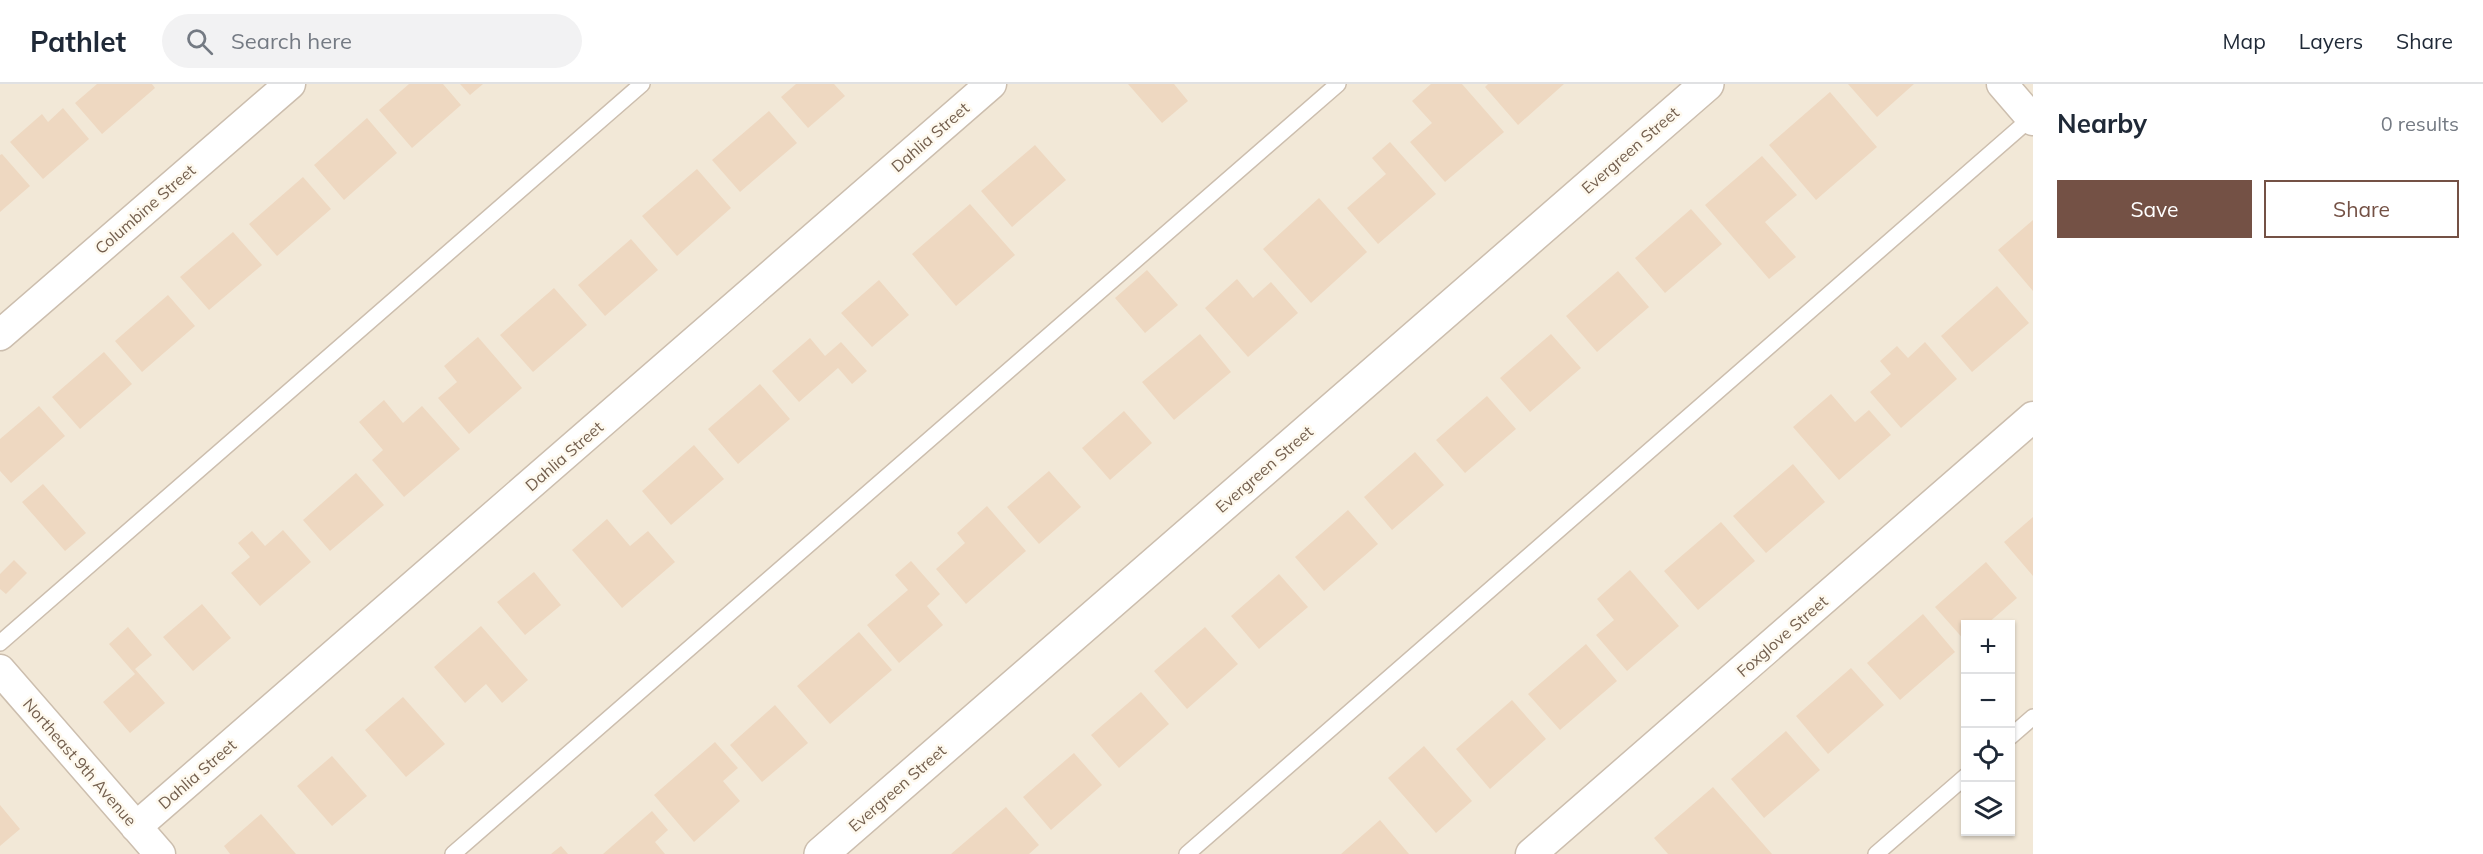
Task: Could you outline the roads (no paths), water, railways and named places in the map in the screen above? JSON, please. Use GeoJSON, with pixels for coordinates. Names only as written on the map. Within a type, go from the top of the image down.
{"type":"FeatureCollection","features":[{"type":"Feature","properties":{"kind":"street","name":"Columbine Street"},"geometry":{"type":"LineString","coordinates":[[0,335],[290,84]]}},
{"type":"Feature","properties":{"kind":"street","name":"Dahlia Street"},"geometry":{"type":"LineString","coordinates":[[136,827],[991,84]]}},
{"type":"Feature","properties":{"kind":"street","name":"Evergreen Street"},"geometry":{"type":"LineString","coordinates":[[821,854],[1707,84]]}},
{"type":"Feature","properties":{"kind":"street"},"geometry":{"type":"LineString","coordinates":[[2002,84],[2032,119]]}},
{"type":"Feature","properties":{"kind":"street","name":"Foxglove Street"},"geometry":{"type":"LineString","coordinates":[[1531,854],[2033,417]]}},
{"type":"Feature","properties":{"kind":"street","name":"Northeast 9th Avenue"},"geometry":{"type":"LineString","coordinates":[[0,670],[160,854]]}},
{"type":"Feature","properties":{"kind":"lane"},"geometry":{"type":"LineString","coordinates":[[0,643],[642,84]]}},
{"type":"Feature","properties":{"kind":"lane"},"geometry":{"type":"LineString","coordinates":[[453,854],[1338,84]]}},
{"type":"Feature","properties":{"kind":"lane"},"geometry":{"type":"LineString","coordinates":[[1187,854],[2032,119]]}},
{"type":"Feature","properties":{"kind":"lane"},"geometry":{"type":"LineString","coordinates":[[2015,733],[2033,717]]}},
{"type":"Feature","properties":{"kind":"lane"},"geometry":{"type":"LineString","coordinates":[[1875,854],[1961,779]]}}]}
